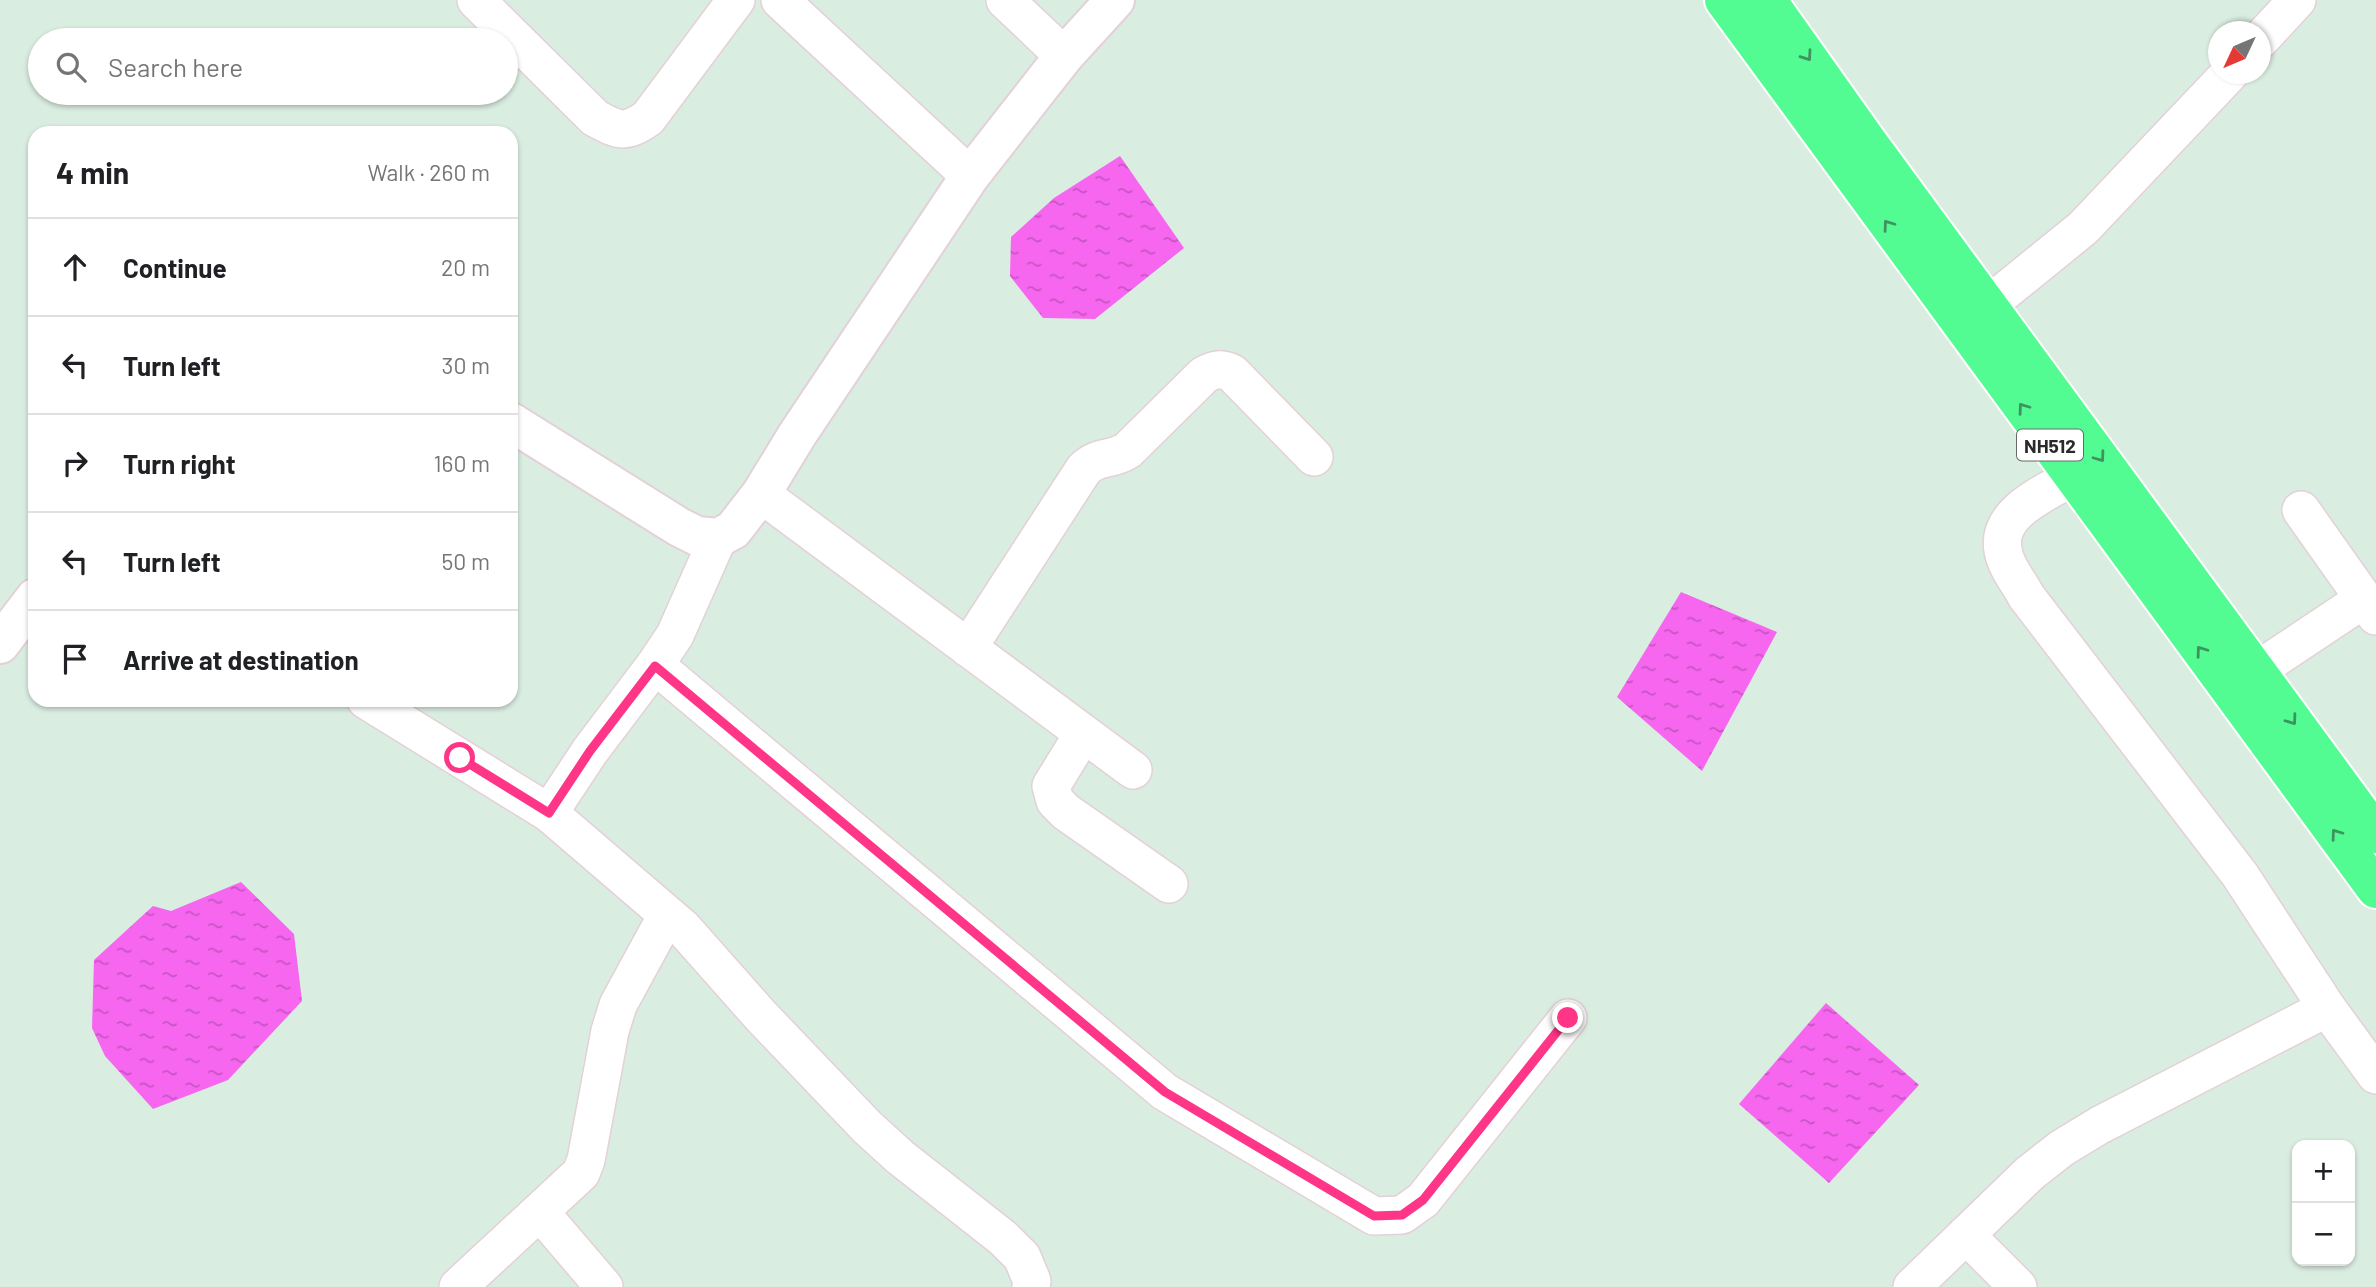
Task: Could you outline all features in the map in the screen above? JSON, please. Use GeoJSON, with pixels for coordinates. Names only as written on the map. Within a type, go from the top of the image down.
{"type":"FeatureCollection","features":[{"type":"Feature","properties":{"kind":"highway","name":"NH512"},"geometry":{"type":"LineString","coordinates":[[1724,0],[2376,889]]}},
{"type":"Feature","properties":{"kind":"highway","name":"NH512"},"geometry":{"type":"LineString","coordinates":[[1767,0],[2376,834]]}},
{"type":"Feature","properties":{"kind":"street"},"geometry":{"type":"LineString","coordinates":[[476,0],[504,28]]}},
{"type":"Feature","properties":{"kind":"street"},"geometry":{"type":"LineString","coordinates":[[518,42],[595,118],[615,129],[631,130],[648,118],[736,0]]}},
{"type":"Feature","properties":{"kind":"street"},"geometry":{"type":"LineString","coordinates":[[780,0],[970,176]]}},
{"type":"Feature","properties":{"kind":"street"},"geometry":{"type":"LineString","coordinates":[[1005,0],[1064,56]]}},
{"type":"Feature","properties":{"kind":"street"},"geometry":{"type":"LineString","coordinates":[[518,426],[697,536],[718,538],[733,530],[761,494],[797,435],[970,176],[1064,56],[1115,0]]}},
{"type":"Feature","properties":{"kind":"street"},"geometry":{"type":"LineString","coordinates":[[2271,28],[2297,0]]}},
{"type":"Feature","properties":{"kind":"street"},"geometry":{"type":"LineString","coordinates":[[1988,305],[2084,228],[2221,84]]}},
{"type":"Feature","properties":{"kind":"street"},"geometry":{"type":"LineString","coordinates":[[968,648],[1084,469],[1096,459],[1116,456],[1128,450],[1204,375],[1213,370],[1223,369],[1232,373],[1314,457]]}},
{"type":"Feature","properties":{"kind":"street"},"geometry":{"type":"LineString","coordinates":[[2073,477],[2018,509],[2004,530],[2004,556],[2026,596],[2240,875],[2327,1008],[2376,1075]]}},
{"type":"Feature","properties":{"kind":"street"},"geometry":{"type":"LineString","coordinates":[[761,494],[1133,770]]}},
{"type":"Feature","properties":{"kind":"street"},"geometry":{"type":"LineString","coordinates":[[2256,671],[2370,608],[2301,510]]}},
{"type":"Feature","properties":{"kind":"street"},"geometry":{"type":"LineString","coordinates":[[549,813],[590,751],[655,666],[675,635],[718,538]]}},
{"type":"Feature","properties":{"kind":"street"},"geometry":{"type":"LineString","coordinates":[[0,644],[28,607]]}},
{"type":"Feature","properties":{"kind":"street"},"geometry":{"type":"LineString","coordinates":[[655,666],[1165,1092],[1374,1216],[1402,1215],[1423,1200],[1568,1018]]}},
{"type":"Feature","properties":{"kind":"street"},"geometry":{"type":"LineString","coordinates":[[377,707],[549,813],[682,928],[867,1127],[900,1157],[1003,1238],[1022,1257],[1032,1281],[1031,1287]]}},
{"type":"Feature","properties":{"kind":"street"},"geometry":{"type":"LineString","coordinates":[[1083,734],[1051,786],[1055,801],[1169,884]]}},
{"type":"Feature","properties":{"kind":"street"},"geometry":{"type":"LineString","coordinates":[[458,1287],[581,1173],[586,1160],[610,1031],[618,1005],[667,915]]}},
{"type":"Feature","properties":{"kind":"street"},"geometry":{"type":"LineString","coordinates":[[1912,1287],[2030,1173],[2062,1148],[2100,1125],[2327,1008]]}},
{"type":"Feature","properties":{"kind":"street"},"geometry":{"type":"LineString","coordinates":[[540,1212],[604,1287]]}},
{"type":"Feature","properties":{"kind":"street"},"geometry":{"type":"LineString","coordinates":[[1966,1235],[2018,1287]]}},
{"type":"Feature","properties":{"kind":"water"},"geometry":{"type":"Polygon","coordinates":[[[1120,156],[1184,248],[1095,319],[1043,318],[1010,276],[1011,237],[1054,198],[1120,156]]]}},
{"type":"Feature","properties":{"kind":"water"},"geometry":{"type":"Polygon","coordinates":[[[1681,592],[1777,632],[1702,771],[1617,697],[1681,592]]]}},
{"type":"Feature","properties":{"kind":"water"},"geometry":{"type":"Polygon","coordinates":[[[241,882],[294,934],[302,1001],[228,1080],[153,1109],[105,1056],[92,1028],[94,960],[153,906],[171,911],[241,882]]]}},
{"type":"Feature","properties":{"kind":"water"},"geometry":{"type":"Polygon","coordinates":[[[1826,1003],[1919,1085],[1829,1183],[1739,1104],[1826,1003]]]}},
{"type":"Feature","properties":{"kind":"route"},"geometry":{"type":"LineString","coordinates":[[460,758],[549,813],[590,751],[655,666],[1165,1092],[1374,1216],[1402,1215],[1423,1200],[1568,1018]]}}]}
